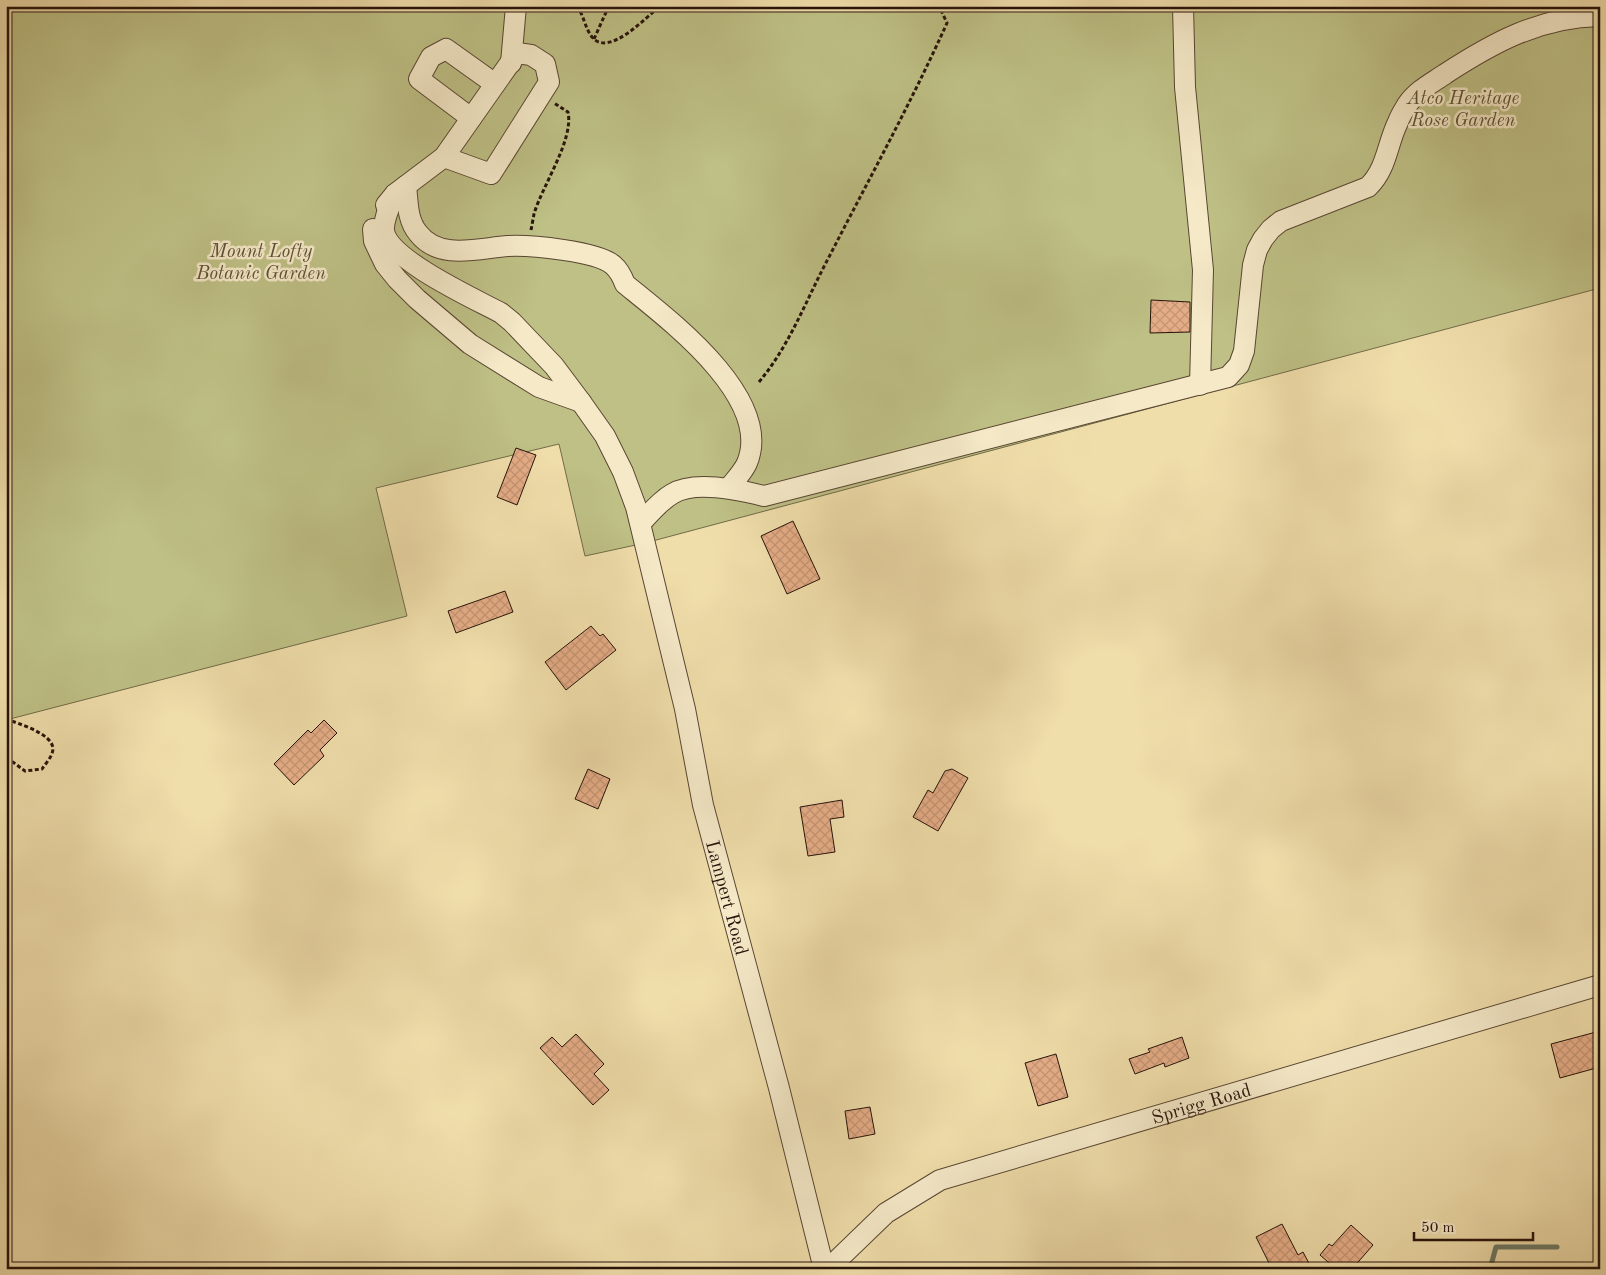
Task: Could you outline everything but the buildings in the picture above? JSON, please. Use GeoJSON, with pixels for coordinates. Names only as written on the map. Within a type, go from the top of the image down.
{"type":"FeatureCollection","features":[{"type":"Feature","properties":{"kind":"street"},"geometry":{"type":"LineString","coordinates":[[511,63],[516,6]]}},
{"type":"Feature","properties":{"kind":"street"},"geometry":{"type":"LineString","coordinates":[[1183,6],[1185,87],[1203,270],[1200,384]]}},
{"type":"Feature","properties":{"kind":"street"},"geometry":{"type":"LineString","coordinates":[[641,523],[664,500],[680,490],[696,487],[729,488],[764,496],[1228,377],[1239,364],[1244,351],[1253,265],[1263,239],[1270,229],[1281,221],[1368,187],[1376,179],[1382,168],[1397,122],[1409,102],[1421,90],[1460,64],[1506,38],[1537,25],[1576,17],[1600,16]]}},
{"type":"Feature","properties":{"kind":"street"},"geometry":{"type":"LineString","coordinates":[[471,118],[419,79],[431,57],[446,48],[495,84]]}},
{"type":"Feature","properties":{"kind":"street"},"geometry":{"type":"LineString","coordinates":[[444,157],[491,174],[548,82],[545,64],[531,55],[517,53],[444,157],[400,190],[372,223],[374,241],[385,264],[417,299],[470,344],[539,387],[581,402]]}},
{"type":"Feature","properties":{"kind":"street"},"geometry":{"type":"LineString","coordinates":[[400,190],[418,235],[441,248],[470,251],[509,246],[528,247],[577,253],[599,258],[612,264],[621,273],[625,284],[685,334],[715,366],[735,392],[746,412],[751,428],[750,446],[746,463],[729,488]]}},
{"type":"Feature","properties":{"kind":"street","name":"Lampert Road"},"geometry":{"type":"LineString","coordinates":[[400,190],[384,223],[384,233],[388,242],[395,250],[421,270],[501,313],[512,322],[554,366],[581,402],[605,436],[623,472],[641,523],[685,709],[703,805],[779,1088],[824,1269]]}},
{"type":"Feature","properties":{"kind":"street","name":"Sprigg Road"},"geometry":{"type":"LineString","coordinates":[[828,1269],[886,1213],[940,1180],[1600,985]]}},
{"type":"Feature","properties":{"kind":"path"},"geometry":{"type":"LineString","coordinates":[[577,6],[589,33],[599,43],[608,44],[619,40],[660,6]]}},
{"type":"Feature","properties":{"kind":"path"},"geometry":{"type":"LineString","coordinates":[[594,39],[607,10],[606,6]]}},
{"type":"Feature","properties":{"kind":"path"},"geometry":{"type":"LineString","coordinates":[[759,382],[774,364],[802,314],[824,266],[924,74],[946,23],[939,6]]}},
{"type":"Feature","properties":{"kind":"path"},"geometry":{"type":"LineString","coordinates":[[528,247],[534,214],[556,163],[570,120],[568,112],[539,96]]}},
{"type":"Feature","properties":{"kind":"path"},"geometry":{"type":"LineString","coordinates":[[6,719],[47,737],[52,748],[50,758],[42,769],[25,771],[10,760],[6,749]]}},
{"type":"Feature","properties":{"kind":"green space","name":"Mount Lofty Botanic Garden"},"geometry":{"type":"Polygon","coordinates":[[[6,6],[1600,6],[1600,288],[645,543],[585,556],[559,444],[376,488],[407,616],[6,720],[6,6]]]}},
{"type":"Feature","properties":{"kind":"waterway"},"geometry":{"type":"LineString","coordinates":[[1490,1269],[1496,1247],[1557,1247]]}},
{"type":"Feature","properties":{"kind":"park label","name":"Atco Heritage Rose Garden"},"geometry":{"type":"Point","coordinates":[1463,108]}}]}
